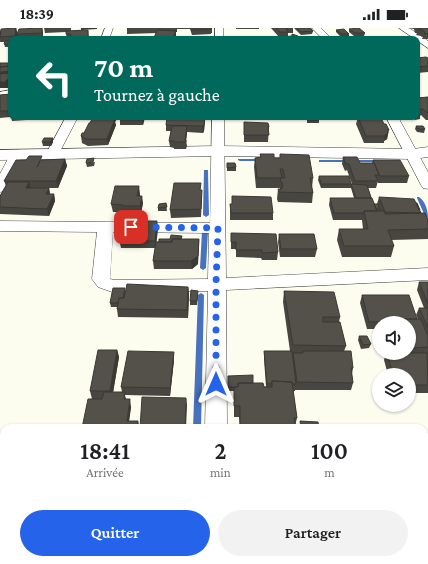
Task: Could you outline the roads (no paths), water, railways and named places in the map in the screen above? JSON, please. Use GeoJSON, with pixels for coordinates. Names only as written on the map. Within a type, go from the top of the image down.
{"type":"FeatureCollection","features":[{"type":"Feature","properties":{"kind":"street"},"geometry":{"type":"LineString","coordinates":[[316,28],[325,36]]}},
{"type":"Feature","properties":{"kind":"street"},"geometry":{"type":"LineString","coordinates":[[403,28],[412,36]]}},
{"type":"Feature","properties":{"kind":"street"},"geometry":{"type":"LineString","coordinates":[[52,154],[70,120]]}},
{"type":"Feature","properties":{"kind":"street"},"geometry":{"type":"LineString","coordinates":[[216,424],[218,120]]}},
{"type":"Feature","properties":{"kind":"street"},"geometry":{"type":"LineString","coordinates":[[394,120],[420,153],[428,185]]}},
{"type":"Feature","properties":{"kind":"street"},"geometry":{"type":"LineString","coordinates":[[0,155],[218,151],[420,153]]}},
{"type":"Feature","properties":{"kind":"street"},"geometry":{"type":"LineString","coordinates":[[0,188],[17,154]]}},
{"type":"Feature","properties":{"kind":"street"},"geometry":{"type":"LineString","coordinates":[[0,226],[218,228]]}},
{"type":"Feature","properties":{"kind":"street"},"geometry":{"type":"LineString","coordinates":[[105,228],[101,279],[104,283],[112,286],[184,286],[216,283],[428,274]]}},
{"type":"Feature","properties":{"kind":"waterway"},"geometry":{"type":"LineString","coordinates":[[240,160],[262,160]]}},
{"type":"Feature","properties":{"kind":"waterway"},"geometry":{"type":"LineString","coordinates":[[321,161],[380,161]]}},
{"type":"Feature","properties":{"kind":"waterway"},"geometry":{"type":"LineString","coordinates":[[206,171],[206,215]]}},
{"type":"Feature","properties":{"kind":"waterway"},"geometry":{"type":"LineString","coordinates":[[419,198],[428,216]]}},
{"type":"Feature","properties":{"kind":"waterway"},"geometry":{"type":"LineString","coordinates":[[203,268],[205,231]]}},
{"type":"Feature","properties":{"kind":"waterway"},"geometry":{"type":"LineString","coordinates":[[197,424],[201,295]]}}]}
